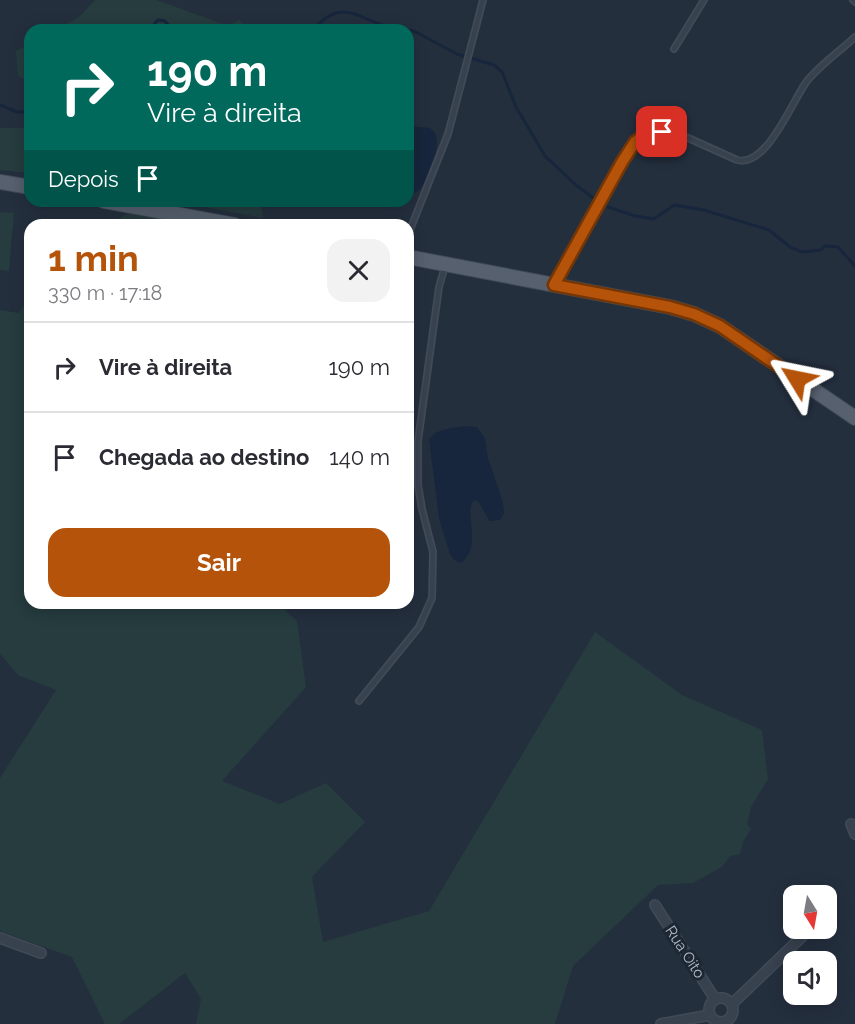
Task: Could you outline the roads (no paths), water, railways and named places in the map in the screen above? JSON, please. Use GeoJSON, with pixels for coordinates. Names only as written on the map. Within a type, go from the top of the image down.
{"type":"FeatureCollection","features":[{"type":"Feature","properties":{"kind":"main road"},"geometry":{"type":"LineString","coordinates":[[0,182],[24,187]]}},
{"type":"Feature","properties":{"kind":"main road"},"geometry":{"type":"LineString","coordinates":[[137,207],[202,219]]}},
{"type":"Feature","properties":{"kind":"main road"},"geometry":{"type":"LineString","coordinates":[[414,258],[670,307],[706,319],[720,326],[855,418]]}},
{"type":"Feature","properties":{"kind":"street"},"geometry":{"type":"LineString","coordinates":[[850,824],[855,834]]}},
{"type":"Feature","properties":{"kind":"street","name":"Rua Oito"},"geometry":{"type":"LineString","coordinates":[[655,905],[715,999]]}},
{"type":"Feature","properties":{"kind":"street"},"geometry":{"type":"LineString","coordinates":[[0,938],[41,953]]}},
{"type":"Feature","properties":{"kind":"street"},"geometry":{"type":"LineString","coordinates":[[732,1004],[800,939]]}},
{"type":"Feature","properties":{"kind":"street"},"geometry":{"type":"LineString","coordinates":[[722,998],[732,1004],[731,1021],[719,1022],[710,1016],[708,1008],[715,999],[722,998]]}},
{"type":"Feature","properties":{"kind":"street"},"geometry":{"type":"LineString","coordinates":[[661,1024],[710,1016]]}},
{"type":"Feature","properties":{"kind":"lane"},"geometry":{"type":"LineString","coordinates":[[414,220],[448,134],[483,0]]}},
{"type":"Feature","properties":{"kind":"lane"},"geometry":{"type":"LineString","coordinates":[[674,49],[704,0]]}},
{"type":"Feature","properties":{"kind":"lane"},"geometry":{"type":"LineString","coordinates":[[554,285],[635,142],[644,135],[672,133],[737,160],[744,162],[751,160],[760,153],[782,124],[794,100],[809,79],[855,36]]}},
{"type":"Feature","properties":{"kind":"lane"},"geometry":{"type":"LineString","coordinates":[[359,700],[419,627],[432,598],[433,552],[418,485],[418,441],[439,287],[446,263]]}},
{"type":"Feature","properties":{"kind":"water"},"geometry":{"type":"Polygon","coordinates":[[[414,127],[430,128],[435,133],[437,141],[430,171],[417,192],[414,193],[414,127]]]}},
{"type":"Feature","properties":{"kind":"water"},"geometry":{"type":"Polygon","coordinates":[[[466,426],[477,427],[485,438],[488,458],[503,502],[504,513],[500,520],[490,521],[478,502],[473,501],[470,515],[471,548],[461,563],[454,560],[450,554],[439,519],[429,439],[441,431],[466,426]]]}},
{"type":"Feature","properties":{"kind":"waterway"},"geometry":{"type":"LineString","coordinates":[[319,24],[330,15],[346,12],[380,24]]}},
{"type":"Feature","properties":{"kind":"waterway"},"geometry":{"type":"LineString","coordinates":[[154,24],[158,20],[165,21],[167,24]]}},
{"type":"Feature","properties":{"kind":"waterway"},"geometry":{"type":"LineString","coordinates":[[414,31],[457,54],[494,65],[502,72],[516,107],[545,156],[577,186],[596,200]]}},
{"type":"Feature","properties":{"kind":"waterway"},"geometry":{"type":"LineString","coordinates":[[0,105],[17,112],[24,112]]}},
{"type":"Feature","properties":{"kind":"waterway"},"geometry":{"type":"LineString","coordinates":[[608,207],[635,216],[654,219],[674,205],[704,210],[769,230],[790,247],[802,252],[821,250],[825,246],[838,247],[855,266]]}}]}
